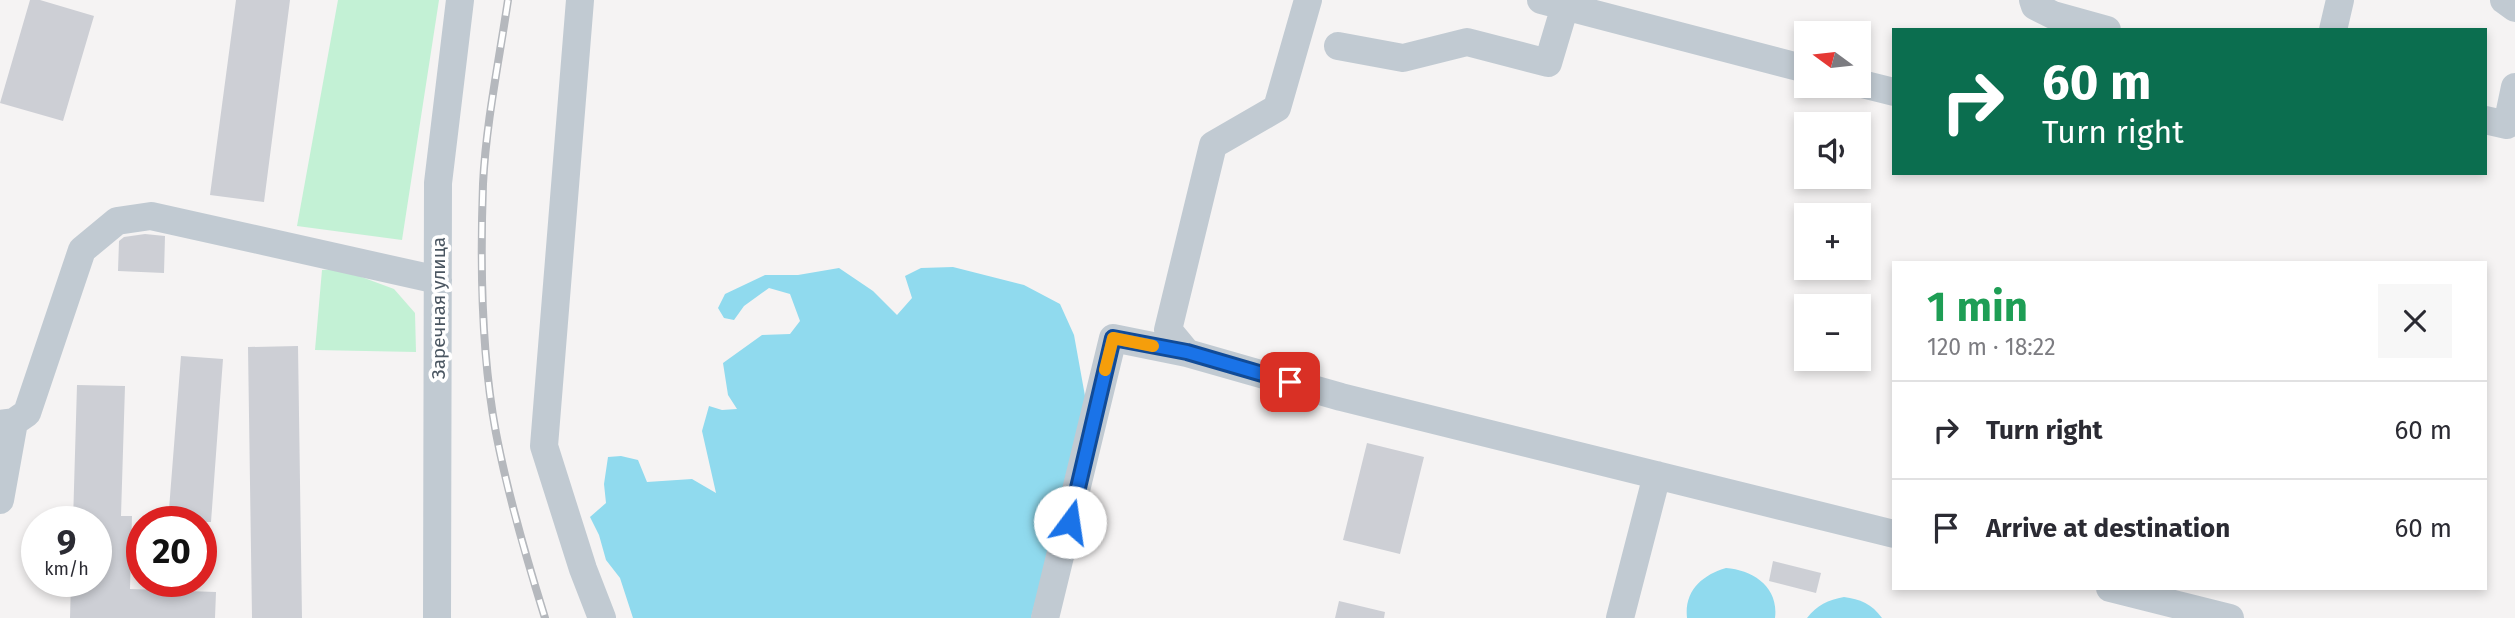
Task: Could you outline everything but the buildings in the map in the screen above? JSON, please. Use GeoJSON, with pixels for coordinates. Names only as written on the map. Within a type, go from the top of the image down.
{"type":"FeatureCollection","features":[{"type":"Feature","properties":{"kind":"street","name":"Заречная улица"},"geometry":{"type":"LineString","coordinates":[[437,618],[438,183],[460,0]]}},
{"type":"Feature","properties":{"kind":"street"},"geometry":{"type":"LineString","coordinates":[[580,0],[544,446],[583,569],[602,618]]}},
{"type":"Feature","properties":{"kind":"street"},"geometry":{"type":"LineString","coordinates":[[1187,352],[1168,330],[1213,145],[1277,108],[1308,0]]}},
{"type":"Feature","properties":{"kind":"street"},"geometry":{"type":"LineString","coordinates":[[2033,0],[2035,6],[2053,15],[2100,28]]}},
{"type":"Feature","properties":{"kind":"street"},"geometry":{"type":"LineString","coordinates":[[2333,28],[2340,0]]}},
{"type":"Feature","properties":{"kind":"street"},"geometry":{"type":"LineString","coordinates":[[2504,0],[2515,8]]}},
{"type":"Feature","properties":{"kind":"street"},"geometry":{"type":"LineString","coordinates":[[1338,46],[1403,58],[1467,42],[1548,62],[1553,3],[1794,66]]}},
{"type":"Feature","properties":{"kind":"street"},"geometry":{"type":"LineString","coordinates":[[1871,86],[1892,92]]}},
{"type":"Feature","properties":{"kind":"street"},"geometry":{"type":"LineString","coordinates":[[2487,120],[2507,125],[2515,87]]}},
{"type":"Feature","properties":{"kind":"street"},"geometry":{"type":"LineString","coordinates":[[0,500],[7,423],[27,413],[82,250],[117,220],[151,216],[438,280]]}},
{"type":"Feature","properties":{"kind":"street"},"geometry":{"type":"LineString","coordinates":[[1045,618],[1113,338],[1187,352],[1341,397],[1892,534]]}},
{"type":"Feature","properties":{"kind":"street"},"geometry":{"type":"LineString","coordinates":[[1620,618],[1657,475]]}},
{"type":"Feature","properties":{"kind":"street"},"geometry":{"type":"LineString","coordinates":[[2118,590],[2230,618]]}},
{"type":"Feature","properties":{"kind":"green space"},"geometry":{"type":"Polygon","coordinates":[[[338,0],[439,0],[402,240],[297,226],[338,0]]]}},
{"type":"Feature","properties":{"kind":"green space"},"geometry":{"type":"Polygon","coordinates":[[[340,269],[394,289],[415,313],[416,352],[315,350],[322,270],[340,269]]]}},
{"type":"Feature","properties":{"kind":"water"},"geometry":{"type":"Polygon","coordinates":[[[953,267],[1024,285],[1060,304],[1074,335],[1087,407],[1031,618],[633,618],[620,578],[606,560],[599,535],[590,517],[606,503],[604,484],[608,457],[621,456],[638,460],[647,482],[692,479],[716,493],[702,431],[709,406],[722,410],[737,409],[728,395],[723,363],[762,335],[790,334],[800,321],[790,294],[769,288],[744,306],[734,320],[724,318],[718,308],[725,294],[765,275],[798,275],[839,268],[873,291],[897,315],[912,298],[905,276],[921,268],[953,267]]]}},
{"type":"Feature","properties":{"kind":"water"},"geometry":{"type":"Polygon","coordinates":[[[1726,568],[1746,572],[1762,582],[1773,597],[1775,618],[1687,618],[1688,600],[1696,586],[1709,575],[1726,568]]]}},
{"type":"Feature","properties":{"kind":"water"},"geometry":{"type":"Polygon","coordinates":[[[1844,597],[1865,603],[1882,618],[1807,618],[1823,604],[1844,597]]]}},
{"type":"Feature","properties":{"kind":"railway"},"geometry":{"type":"LineString","coordinates":[[508,0],[490,115],[483,184],[483,309],[487,372],[501,457],[545,618]]}},
{"type":"Feature","properties":{"kind":"slow traffic"},"geometry":{"type":"LineString","coordinates":[[1105,370],[1113,338],[1153,346]]}},
{"type":"Feature","properties":{"kind":"route"},"geometry":{"type":"LineString","coordinates":[[1070,522],[1113,338],[1187,352],[1290,382]]}}]}
